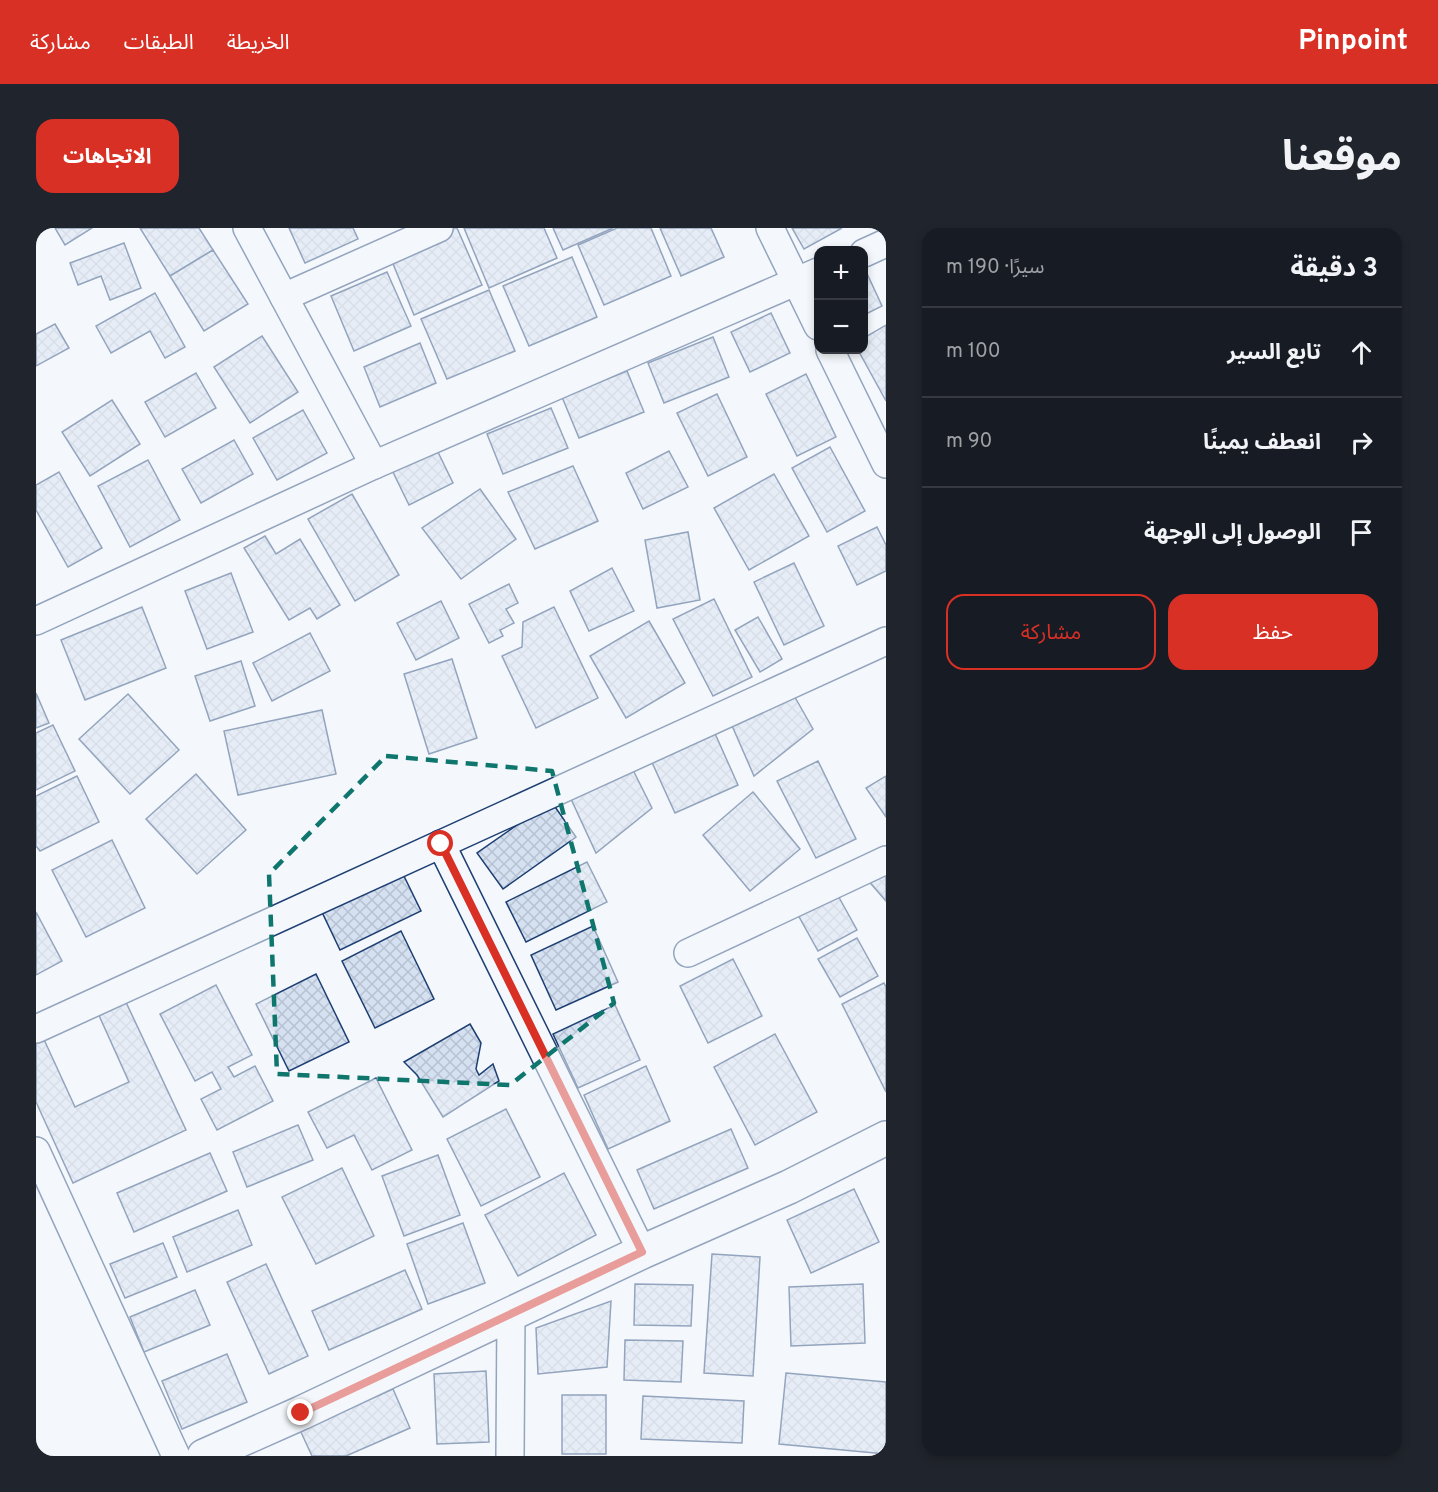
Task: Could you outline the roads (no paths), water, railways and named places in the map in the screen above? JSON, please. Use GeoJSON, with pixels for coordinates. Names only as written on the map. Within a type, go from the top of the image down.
{"type":"FeatureCollection","features":[{"type":"Feature","properties":{"kind":"street"},"geometry":{"type":"LineString","coordinates":[[247,228],[374,465]]}},
{"type":"Feature","properties":{"kind":"street"},"geometry":{"type":"LineString","coordinates":[[284,297],[439,228]]}},
{"type":"Feature","properties":{"kind":"street"},"geometry":{"type":"LineString","coordinates":[[770,228],[808,277],[814,304]]}},
{"type":"Feature","properties":{"kind":"street"},"geometry":{"type":"LineString","coordinates":[[868,251],[886,243]]}},
{"type":"Feature","properties":{"kind":"street"},"geometry":{"type":"LineString","coordinates":[[36,621],[374,465],[808,277]]}},
{"type":"Feature","properties":{"kind":"street"},"geometry":{"type":"LineString","coordinates":[[832,354],[886,464]]}},
{"type":"Feature","properties":{"kind":"street"},"geometry":{"type":"LineString","coordinates":[[36,1029],[886,641]]}},
{"type":"Feature","properties":{"kind":"street"},"geometry":{"type":"LineString","coordinates":[[441,844],[642,1252]]}},
{"type":"Feature","properties":{"kind":"street"},"geometry":{"type":"LineString","coordinates":[[688,953],[886,860]]}},
{"type":"Feature","properties":{"kind":"street"},"geometry":{"type":"LineString","coordinates":[[204,1456],[301,1413],[642,1252],[789,1188],[886,1138]]}},
{"type":"Feature","properties":{"kind":"street"},"geometry":{"type":"LineString","coordinates":[[36,1151],[176,1456]]}},
{"type":"Feature","properties":{"kind":"street"},"geometry":{"type":"LineString","coordinates":[[510,1456],[511,1313]]}}]}
